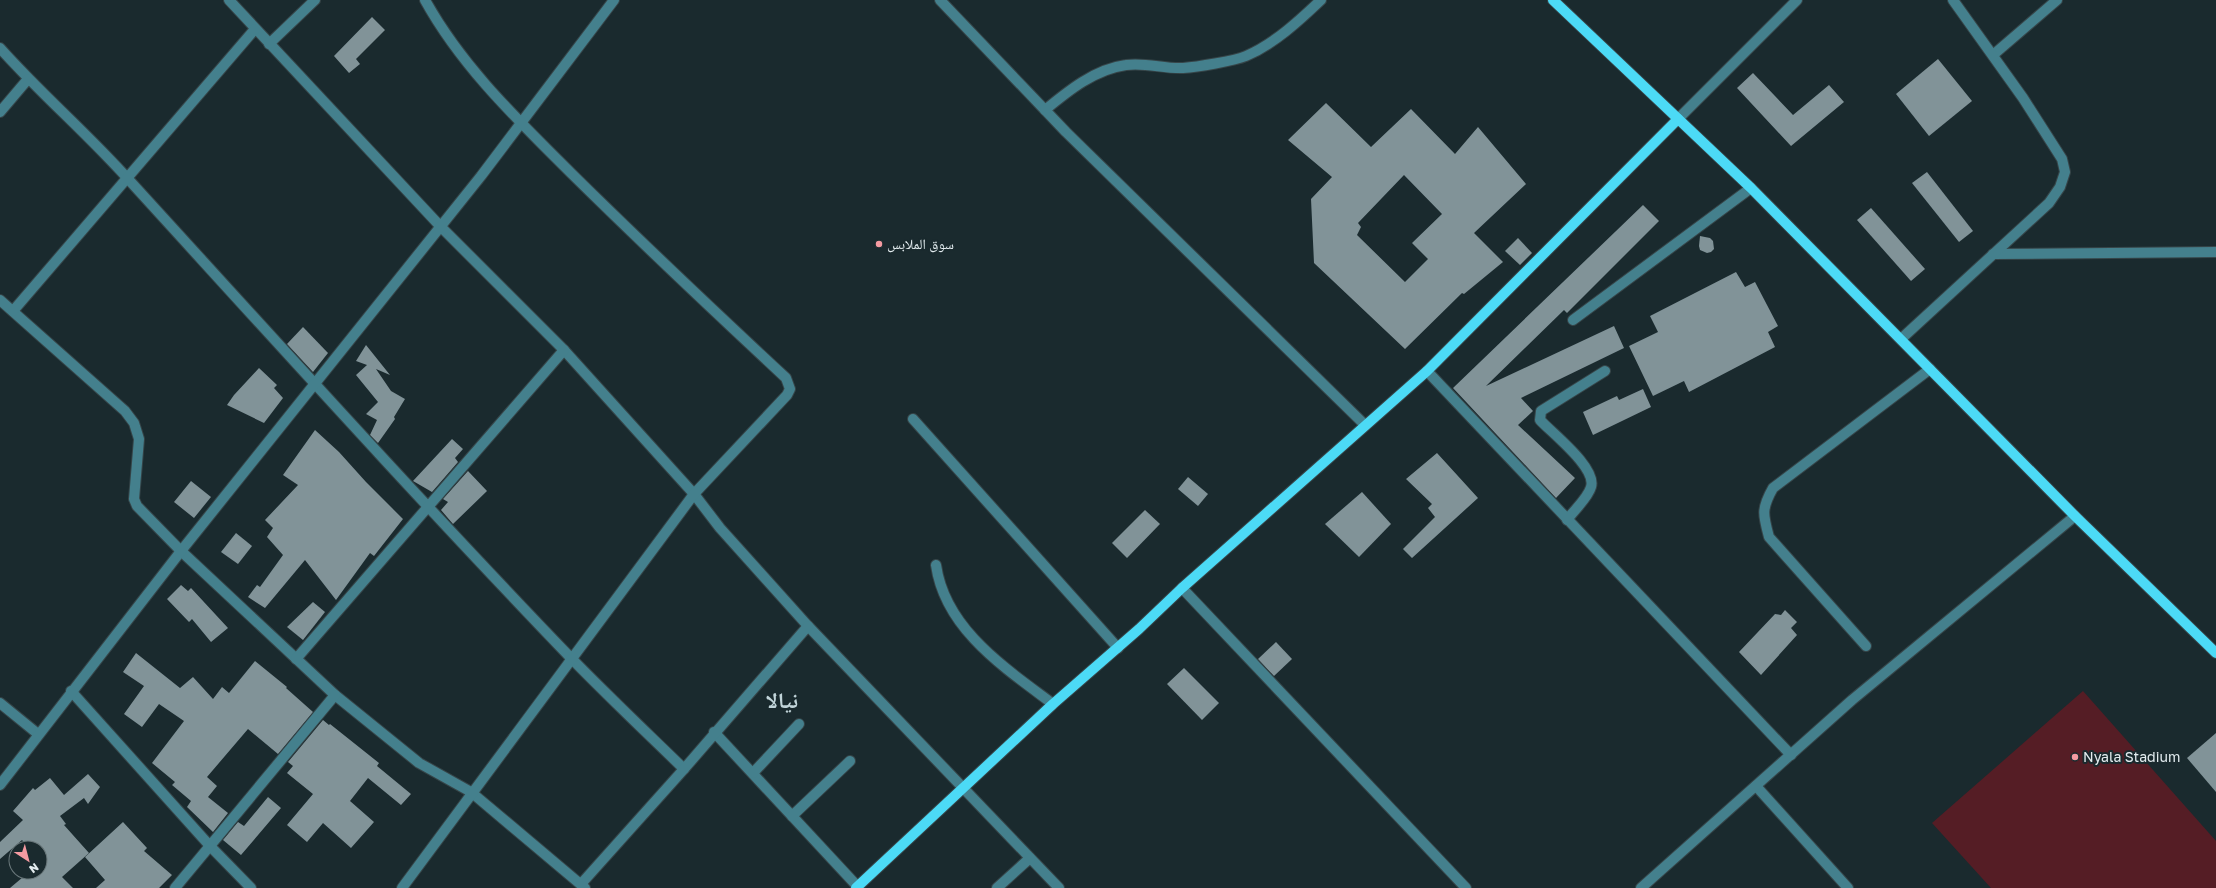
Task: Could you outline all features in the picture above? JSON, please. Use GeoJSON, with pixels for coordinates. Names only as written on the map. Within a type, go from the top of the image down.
{"type":"FeatureCollection","features":[{"type":"Feature","properties":{"kind":"main road"},"geometry":{"type":"LineString","coordinates":[[1553,0],[1751,188],[1902,339],[2075,516],[2216,653]]}},
{"type":"Feature","properties":{"kind":"main road"},"geometry":{"type":"LineString","coordinates":[[857,887],[1053,704],[1118,648],[1182,588],[1427,371],[1678,119]]}},
{"type":"Feature","properties":{"kind":"street"},"geometry":{"type":"LineString","coordinates":[[229,0],[440,227],[564,350],[694,494],[720,528],[808,626],[1059,888]]}},
{"type":"Feature","properties":{"kind":"street"},"geometry":{"type":"LineString","coordinates":[[269,44],[315,0]]}},
{"type":"Feature","properties":{"kind":"street"},"geometry":{"type":"LineString","coordinates":[[402,888],[694,494],[787,395],[790,384],[786,378],[601,202],[522,124],[474,72],[436,20],[425,0]]}},
{"type":"Feature","properties":{"kind":"street"},"geometry":{"type":"LineString","coordinates":[[0,785],[71,691],[181,551],[522,124],[614,0]]}},
{"type":"Feature","properties":{"kind":"street"},"geometry":{"type":"LineString","coordinates":[[940,0],[1045,110],[1365,425]]}},
{"type":"Feature","properties":{"kind":"street"},"geometry":{"type":"LineString","coordinates":[[1045,110],[1078,84],[1111,69],[1126,65],[1152,64],[1183,68],[1245,56],[1283,34],[1321,0]]}},
{"type":"Feature","properties":{"kind":"street"},"geometry":{"type":"LineString","coordinates":[[1678,119],[1797,0]]}},
{"type":"Feature","properties":{"kind":"street"},"geometry":{"type":"LineString","coordinates":[[1902,339],[2049,203],[2060,187],[2064,172],[2058,153],[2023,98],[1954,0]]}},
{"type":"Feature","properties":{"kind":"street"},"geometry":{"type":"LineString","coordinates":[[1992,55],[2057,0]]}},
{"type":"Feature","properties":{"kind":"street"},"geometry":{"type":"LineString","coordinates":[[13,311],[127,176],[255,29]]}},
{"type":"Feature","properties":{"kind":"street"},"geometry":{"type":"LineString","coordinates":[[0,48],[28,79],[127,176],[315,385],[572,659],[684,769]]}},
{"type":"Feature","properties":{"kind":"street"},"geometry":{"type":"LineString","coordinates":[[0,112],[28,79]]}},
{"type":"Feature","properties":{"kind":"street"},"geometry":{"type":"LineString","coordinates":[[1573,320],[1751,188]]}},
{"type":"Feature","properties":{"kind":"street"},"geometry":{"type":"LineString","coordinates":[[1993,254],[2216,252]]}},
{"type":"Feature","properties":{"kind":"street"},"geometry":{"type":"LineString","coordinates":[[0,300],[125,412],[134,423],[139,439],[134,499],[137,506],[181,551],[335,695],[419,763],[472,792],[583,886],[714,732],[808,626]]}},
{"type":"Feature","properties":{"kind":"street"},"geometry":{"type":"LineString","coordinates":[[296,659],[564,350]]}},
{"type":"Feature","properties":{"kind":"street"},"geometry":{"type":"LineString","coordinates":[[1866,646],[1769,537],[1764,518],[1764,503],[1773,488],[1930,369]]}},
{"type":"Feature","properties":{"kind":"street"},"geometry":{"type":"LineString","coordinates":[[1427,371],[1791,754]]}},
{"type":"Feature","properties":{"kind":"street"},"geometry":{"type":"LineString","coordinates":[[1567,520],[1591,488],[1593,479],[1588,468],[1540,420],[1539,415],[1541,411],[1605,371]]}},
{"type":"Feature","properties":{"kind":"street"},"geometry":{"type":"LineString","coordinates":[[913,419],[1118,648]]}},
{"type":"Feature","properties":{"kind":"street"},"geometry":{"type":"LineString","coordinates":[[1641,888],[1852,700],[2075,516]]}},
{"type":"Feature","properties":{"kind":"street"},"geometry":{"type":"LineString","coordinates":[[936,565],[939,582],[955,614],[980,646],[998,662],[1053,704]]}},
{"type":"Feature","properties":{"kind":"street"},"geometry":{"type":"LineString","coordinates":[[1182,588],[1466,888]]}},
{"type":"Feature","properties":{"kind":"street"},"geometry":{"type":"LineString","coordinates":[[71,691],[210,846],[251,888]]}},
{"type":"Feature","properties":{"kind":"street"},"geometry":{"type":"LineString","coordinates":[[175,888],[335,695]]}},
{"type":"Feature","properties":{"kind":"street"},"geometry":{"type":"LineString","coordinates":[[0,703],[38,734]]}},
{"type":"Feature","properties":{"kind":"street"},"geometry":{"type":"LineString","coordinates":[[753,773],[799,724]]}},
{"type":"Feature","properties":{"kind":"street"},"geometry":{"type":"LineString","coordinates":[[714,732],[857,887]]}},
{"type":"Feature","properties":{"kind":"street"},"geometry":{"type":"LineString","coordinates":[[792,816],[850,760]]}},
{"type":"Feature","properties":{"kind":"street"},"geometry":{"type":"LineString","coordinates":[[1756,786],[1848,888]]}},
{"type":"Feature","properties":{"kind":"street"},"geometry":{"type":"LineString","coordinates":[[997,888],[1030,858]]}},
{"type":"Feature","properties":{"kind":"shaded area","name":"Nyala Stadium"},"geometry":{"type":"Polygon","coordinates":[[[2083,691],[2216,841],[2216,888],[1991,888],[1932,823],[2083,691]]]}},
{"type":"Feature","properties":{"kind":"building"},"geometry":{"type":"Polygon","coordinates":[[[372,17],[385,30],[356,59],[360,64],[349,73],[334,56],[372,17]]]}},
{"type":"Feature","properties":{"kind":"building"},"geometry":{"type":"Polygon","coordinates":[[[1938,59],[1972,101],[1929,136],[1896,94],[1938,59]]]}},
{"type":"Feature","properties":{"kind":"building"},"geometry":{"type":"Polygon","coordinates":[[[1753,73],[1793,115],[1829,85],[1844,102],[1791,146],[1737,88],[1753,73]]]}},
{"type":"Feature","properties":{"kind":"building"},"geometry":{"type":"Polygon","coordinates":[[[1326,103],[1371,147],[1411,109],[1455,154],[1478,127],[1526,184],[1474,233],[1503,262],[1464,294],[1462,293],[1405,349],[1314,263],[1311,199],[1332,177],[1288,140],[1326,103]],[[1404,175],[1358,223],[1361,227],[1357,235],[1405,282],[1428,259],[1412,243],[1442,214],[1404,175]]]}},
{"type":"Feature","properties":{"kind":"building"},"geometry":{"type":"Polygon","coordinates":[[[1927,172],[1973,231],[1959,242],[1912,183],[1927,172]]]}},
{"type":"Feature","properties":{"kind":"building"},"geometry":{"type":"Polygon","coordinates":[[[1643,205],[1659,221],[1567,313],[1564,310],[1486,386],[1614,326],[1624,348],[1521,398],[1533,411],[1518,425],[1575,478],[1556,498],[1453,388],[1643,205]]]}},
{"type":"Feature","properties":{"kind":"building"},"geometry":{"type":"Polygon","coordinates":[[[1871,208],[1925,269],[1911,281],[1857,220],[1871,208]]]}},
{"type":"Feature","properties":{"kind":"building"},"geometry":{"type":"Polygon","coordinates":[[[1700,236],[1710,238],[1713,241],[1714,249],[1711,252],[1707,253],[1700,250],[1700,236]]]}},
{"type":"Feature","properties":{"kind":"building"},"geometry":{"type":"Polygon","coordinates":[[[1518,238],[1532,253],[1520,265],[1505,251],[1518,238]]]}},
{"type":"Feature","properties":{"kind":"building"},"geometry":{"type":"Polygon","coordinates":[[[1736,272],[1745,287],[1755,282],[1778,326],[1768,332],[1775,347],[1689,392],[1684,381],[1653,396],[1629,346],[1658,332],[1650,316],[1736,272]]]}},
{"type":"Feature","properties":{"kind":"building"},"geometry":{"type":"Polygon","coordinates":[[[303,327],[328,353],[313,372],[287,344],[303,327]]]}},
{"type":"Feature","properties":{"kind":"building"},"geometry":{"type":"Polygon","coordinates":[[[366,345],[390,375],[376,369],[391,391],[405,399],[394,417],[395,419],[378,443],[370,435],[377,420],[366,414],[378,402],[356,375],[367,365],[356,361],[366,345]]]}},
{"type":"Feature","properties":{"kind":"building"},"geometry":{"type":"Polygon","coordinates":[[[259,368],[277,385],[274,388],[283,398],[264,423],[227,405],[234,395],[259,368]]]}},
{"type":"Feature","properties":{"kind":"building"},"geometry":{"type":"Polygon","coordinates":[[[1643,389],[1651,407],[1593,435],[1583,412],[1617,396],[1619,400],[1643,389]]]}},
{"type":"Feature","properties":{"kind":"building"},"geometry":{"type":"Polygon","coordinates":[[[315,430],[339,452],[403,519],[374,556],[370,553],[336,600],[305,560],[265,608],[248,597],[257,585],[260,587],[283,555],[267,537],[273,528],[265,520],[298,485],[283,475],[315,430]]]}},
{"type":"Feature","properties":{"kind":"building"},"geometry":{"type":"Polygon","coordinates":[[[452,439],[463,449],[455,458],[458,462],[432,492],[413,481],[452,439]]]}},
{"type":"Feature","properties":{"kind":"building"},"geometry":{"type":"Polygon","coordinates":[[[1437,453],[1478,498],[1412,558],[1403,549],[1435,517],[1428,508],[1432,504],[1406,479],[1437,453]]]}},
{"type":"Feature","properties":{"kind":"building"},"geometry":{"type":"Polygon","coordinates":[[[468,471],[487,491],[453,524],[441,510],[448,502],[443,499],[468,471]]]}},
{"type":"Feature","properties":{"kind":"building"},"geometry":{"type":"Polygon","coordinates":[[[1188,477],[1208,494],[1198,506],[1178,489],[1188,477]]]}},
{"type":"Feature","properties":{"kind":"building"},"geometry":{"type":"Polygon","coordinates":[[[191,481],[211,497],[194,518],[174,502],[191,481]]]}},
{"type":"Feature","properties":{"kind":"building"},"geometry":{"type":"Polygon","coordinates":[[[1362,492],[1391,524],[1359,557],[1325,524],[1362,492]]]}},
{"type":"Feature","properties":{"kind":"building"},"geometry":{"type":"Polygon","coordinates":[[[1145,510],[1160,524],[1127,558],[1112,543],[1145,510]]]}},
{"type":"Feature","properties":{"kind":"building"},"geometry":{"type":"Polygon","coordinates":[[[236,533],[252,546],[238,564],[221,552],[236,533]]]}},
{"type":"Feature","properties":{"kind":"building"},"geometry":{"type":"Polygon","coordinates":[[[181,585],[188,591],[191,588],[228,628],[211,642],[192,619],[189,622],[167,599],[181,585]]]}},
{"type":"Feature","properties":{"kind":"building"},"geometry":{"type":"Polygon","coordinates":[[[313,602],[325,612],[303,640],[287,627],[313,602]]]}},
{"type":"Feature","properties":{"kind":"building"},"geometry":{"type":"Polygon","coordinates":[[[1785,610],[1797,622],[1791,628],[1797,635],[1761,675],[1739,652],[1775,614],[1781,615],[1785,610]]]}},
{"type":"Feature","properties":{"kind":"building"},"geometry":{"type":"Polygon","coordinates":[[[1276,642],[1292,659],[1274,676],[1258,659],[1276,642]]]}},
{"type":"Feature","properties":{"kind":"building"},"geometry":{"type":"Polygon","coordinates":[[[136,653],[180,688],[193,677],[213,699],[222,687],[229,693],[255,661],[287,687],[286,688],[313,712],[278,754],[248,729],[207,777],[217,786],[208,797],[228,813],[213,832],[187,807],[191,801],[172,785],[175,782],[152,763],[184,721],[159,704],[142,727],[124,714],[144,686],[123,672],[136,653]]]}},
{"type":"Feature","properties":{"kind":"building"},"geometry":{"type":"Polygon","coordinates":[[[1184,668],[1219,703],[1202,720],[1167,684],[1184,668]]]}},
{"type":"Feature","properties":{"kind":"building"},"geometry":{"type":"Polygon","coordinates":[[[323,720],[379,763],[377,766],[411,794],[401,805],[368,778],[350,801],[374,822],[351,848],[323,823],[307,842],[287,825],[313,794],[287,773],[293,766],[288,762],[323,720]]]}},
{"type":"Feature","properties":{"kind":"building"},"geometry":{"type":"Polygon","coordinates":[[[2216,733],[2216,792],[2187,758],[2216,733]]]}},
{"type":"Feature","properties":{"kind":"building"},"geometry":{"type":"Polygon","coordinates":[[[88,774],[100,787],[88,804],[84,798],[60,816],[66,824],[64,825],[89,853],[62,877],[73,888],[10,888],[20,880],[48,880],[48,840],[8,840],[8,852],[0,859],[0,842],[23,820],[13,811],[33,788],[35,790],[50,778],[64,795],[88,774]]]}},
{"type":"Feature","properties":{"kind":"building"},"geometry":{"type":"Polygon","coordinates":[[[268,797],[281,808],[241,855],[223,840],[238,822],[244,826],[268,797]]]}},
{"type":"Feature","properties":{"kind":"building"},"geometry":{"type":"Polygon","coordinates":[[[123,822],[147,848],[144,851],[172,875],[159,888],[96,888],[105,880],[85,857],[123,822]]]}},
{"type":"Feature","properties":{"kind":"place","name":"سوق الملابس"},"geometry":{"type":"Point","coordinates":[879,244]}},
{"type":"Feature","properties":{"kind":"place","name":"Nyala Stadium"},"geometry":{"type":"Point","coordinates":[2075,757]}},
{"type":"Feature","properties":{"kind":"district","name":"نيالا"},"geometry":{"type":"Point","coordinates":[782,700]}}]}
